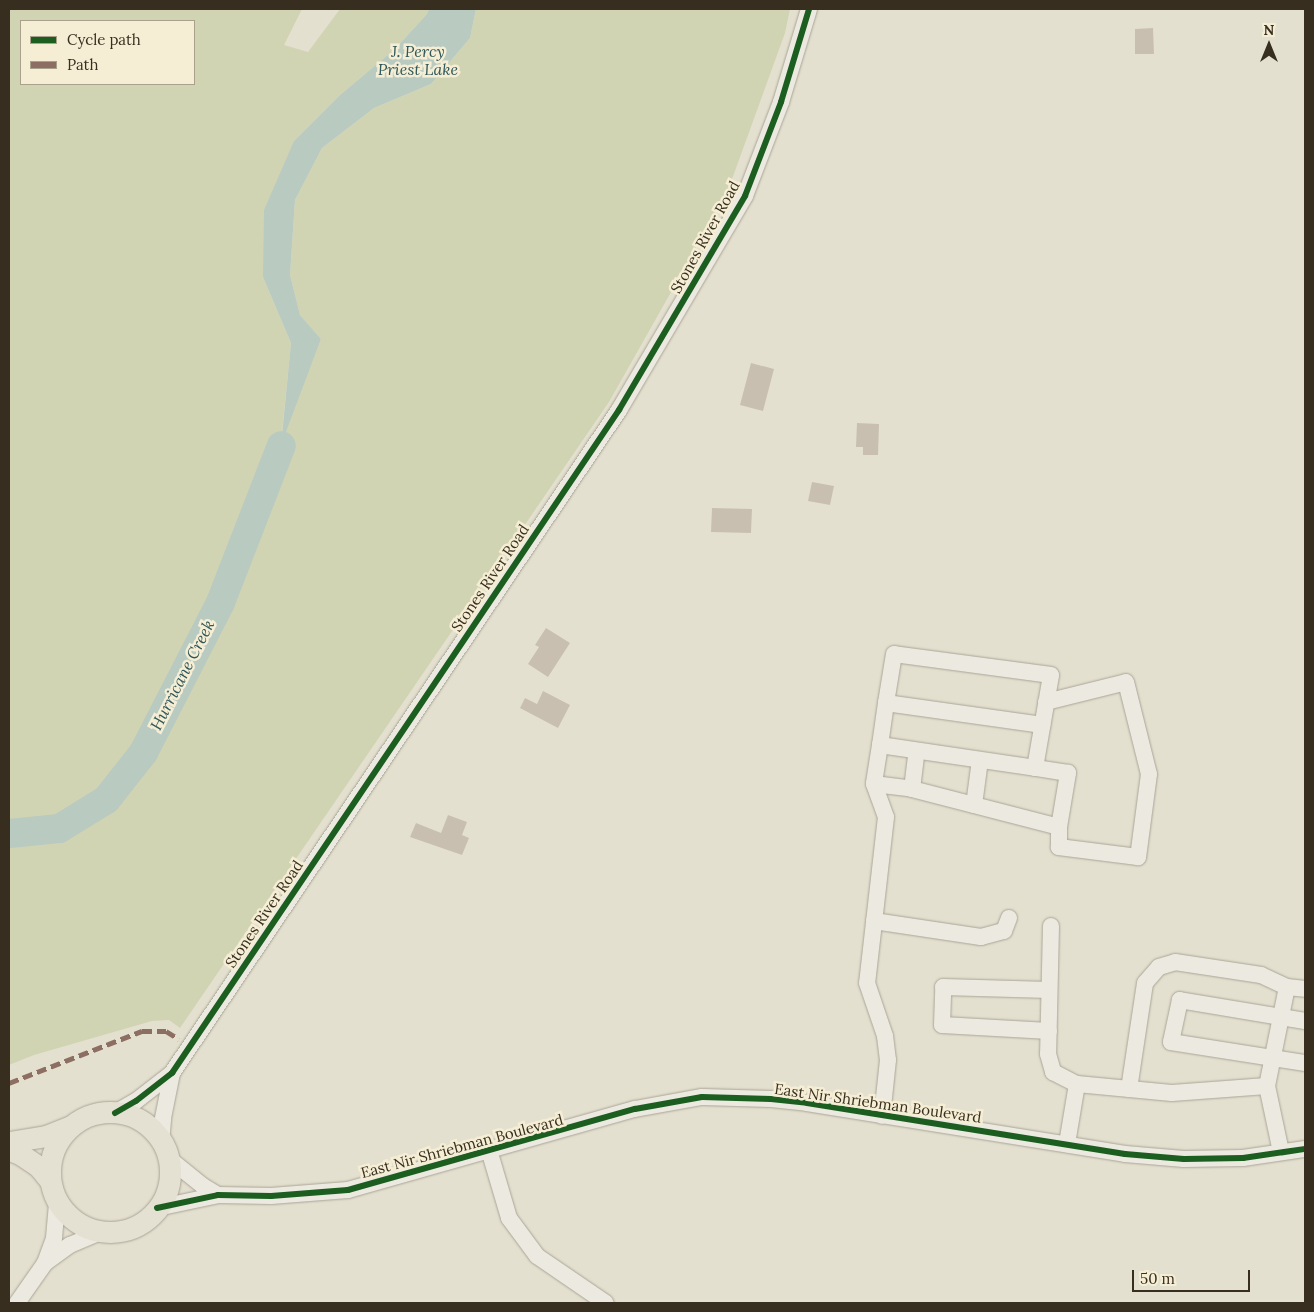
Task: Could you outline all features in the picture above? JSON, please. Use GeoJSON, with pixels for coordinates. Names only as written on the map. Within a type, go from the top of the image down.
{"type":"FeatureCollection","features":[{"type":"Feature","properties":{"kind":"main road","name":"Stones River Road"},"geometry":{"type":"LineString","coordinates":[[115,1112],[140,1119],[152,1130],[164,1150],[170,1167],[168,1188],[149,1218],[131,1228],[111,1232],[87,1228],[70,1217],[54,1191],[52,1156],[58,1142],[71,1126],[89,1116],[115,1112]]}},
{"type":"Feature","properties":{"kind":"main road"},"geometry":{"type":"LineString","coordinates":[[9,1142],[46,1136],[71,1126]]}},
{"type":"Feature","properties":{"kind":"main road"},"geometry":{"type":"LineString","coordinates":[[9,1150],[20,1154],[38,1166],[54,1191]]}},
{"type":"Feature","properties":{"kind":"street","name":"Stones River Road"},"geometry":{"type":"LineString","coordinates":[[115,1112],[136,1101],[172,1073],[619,410],[745,196],[781,102],[809,9]]}},
{"type":"Feature","properties":{"kind":"street"},"geometry":{"type":"LineString","coordinates":[[882,1116],[888,1060],[885,1036],[867,983],[886,817],[874,784],[894,654],[1051,675],[1035,768]]}},
{"type":"Feature","properties":{"kind":"street"},"geometry":{"type":"LineString","coordinates":[[880,745],[1068,773],[1059,827],[1059,847],[1138,857],[1149,774],[1126,682],[1046,702]]}},
{"type":"Feature","properties":{"kind":"street"},"geometry":{"type":"LineString","coordinates":[[886,703],[1042,725]]}},
{"type":"Feature","properties":{"kind":"street"},"geometry":{"type":"LineString","coordinates":[[912,789],[917,750]]}},
{"type":"Feature","properties":{"kind":"street"},"geometry":{"type":"LineString","coordinates":[[974,805],[980,760]]}},
{"type":"Feature","properties":{"kind":"street"},"geometry":{"type":"LineString","coordinates":[[874,784],[912,789],[1059,827]]}},
{"type":"Feature","properties":{"kind":"street"},"geometry":{"type":"LineString","coordinates":[[874,921],[981,937],[1004,931],[1009,918]]}},
{"type":"Feature","properties":{"kind":"street"},"geometry":{"type":"LineString","coordinates":[[1051,926],[1048,1054],[1053,1072],[1078,1084],[1172,1093],[1266,1086]]}},
{"type":"Feature","properties":{"kind":"street"},"geometry":{"type":"LineString","coordinates":[[1129,1089],[1145,983],[1159,968],[1175,962],[1262,975],[1287,987],[1305,989]]}},
{"type":"Feature","properties":{"kind":"street"},"geometry":{"type":"LineString","coordinates":[[1049,1031],[942,1025],[943,987],[1050,990]]}},
{"type":"Feature","properties":{"kind":"street"},"geometry":{"type":"LineString","coordinates":[[1281,1152],[1266,1086],[1287,987]]}},
{"type":"Feature","properties":{"kind":"street"},"geometry":{"type":"LineString","coordinates":[[1305,1020],[1180,1000],[1170,1042],[1305,1063]]}},
{"type":"Feature","properties":{"kind":"street","name":"Stones River Road"},"geometry":{"type":"LineString","coordinates":[[164,1150],[163,1118],[172,1073]]}},
{"type":"Feature","properties":{"kind":"street"},"geometry":{"type":"LineString","coordinates":[[1067,1144],[1078,1084]]}},
{"type":"Feature","properties":{"kind":"street","name":"East Nir Shriebman Boulevard"},"geometry":{"type":"LineString","coordinates":[[157,1208],[218,1195],[271,1196],[348,1190],[570,1129],[635,1109],[702,1097],[771,1099],[1125,1154],[1184,1159],[1243,1158],[1305,1149]]}},
{"type":"Feature","properties":{"kind":"street"},"geometry":{"type":"LineString","coordinates":[[164,1150],[218,1195]]}},
{"type":"Feature","properties":{"kind":"street"},"geometry":{"type":"LineString","coordinates":[[489,1150],[509,1218],[538,1256],[606,1303]]}},
{"type":"Feature","properties":{"kind":"street","name":"Stones River Road"},"geometry":{"type":"LineString","coordinates":[[17,1303],[45,1263],[54,1238],[54,1191]]}},
{"type":"Feature","properties":{"kind":"street","name":"Stones River Road"},"geometry":{"type":"LineString","coordinates":[[45,1263],[70,1245],[103,1231]]}},
{"type":"Feature","properties":{"kind":"green space"},"geometry":{"type":"Polygon","coordinates":[[[9,9],[302,9],[284,45],[308,52],[340,9],[429,9],[427,14],[395,49],[340,95],[294,141],[263,277],[291,343],[281,442],[321,339],[300,315],[290,275],[295,200],[322,148],[374,108],[431,84],[470,38],[476,9],[790,9],[785,33],[727,193],[609,402],[180,1028],[169,1020],[152,1021],[34,1055],[9,1065],[9,9]]]}},
{"type":"Feature","properties":{"kind":"water","name":"J. Percy Priest Lake"},"geometry":{"type":"Polygon","coordinates":[[[429,9],[476,9],[470,38],[431,84],[374,108],[322,148],[295,200],[290,275],[300,315],[321,339],[281,445],[291,343],[263,277],[264,210],[294,141],[340,95],[395,49],[427,14],[429,9]]]}},
{"type":"Feature","properties":{"kind":"building"},"geometry":{"type":"Polygon","coordinates":[[[1153,28],[1154,54],[1135,54],[1135,29],[1153,28]]]}},
{"type":"Feature","properties":{"kind":"building"},"geometry":{"type":"Polygon","coordinates":[[[751,363],[774,369],[763,411],[740,405],[751,363]]]}},
{"type":"Feature","properties":{"kind":"building"},"geometry":{"type":"Polygon","coordinates":[[[857,423],[879,424],[878,455],[863,455],[863,447],[856,447],[857,423]]]}},
{"type":"Feature","properties":{"kind":"building"},"geometry":{"type":"Polygon","coordinates":[[[812,482],[834,486],[830,505],[808,501],[812,482]]]}},
{"type":"Feature","properties":{"kind":"building"},"geometry":{"type":"Polygon","coordinates":[[[712,508],[752,509],[751,533],[711,532],[712,508]]]}},
{"type":"Feature","properties":{"kind":"building"},"geometry":{"type":"Polygon","coordinates":[[[546,628],[570,643],[548,677],[528,664],[539,647],[535,645],[546,628]]]}},
{"type":"Feature","properties":{"kind":"building"},"geometry":{"type":"Polygon","coordinates":[[[543,691],[570,705],[558,728],[520,708],[525,698],[537,704],[543,691]]]}},
{"type":"Feature","properties":{"kind":"building"},"geometry":{"type":"Polygon","coordinates":[[[448,815],[467,822],[462,835],[469,838],[462,855],[410,837],[416,823],[441,833],[448,815]]]}},
{"type":"Feature","properties":{"kind":"waterway","name":"Hurricane Creek"},"geometry":{"type":"LineString","coordinates":[[9,833],[59,828],[106,799],[143,752],[220,602],[281,445]]}},
{"type":"Feature","properties":{"kind":"marked path"},"geometry":{"type":"LineString","coordinates":[[9,1083],[142,1031],[166,1031],[179,1039]]}},
{"type":"Feature","properties":{"kind":"cycle path"},"geometry":{"type":"LineString","coordinates":[[115,1113],[136,1101],[172,1073],[619,410],[745,196],[781,102],[809,9]]}},
{"type":"Feature","properties":{"kind":"cycle path"},"geometry":{"type":"LineString","coordinates":[[157,1208],[218,1195],[271,1196],[348,1190],[635,1109],[702,1097],[771,1099],[807,1103],[1125,1154],[1184,1159],[1243,1158],[1305,1149]]}}]}
